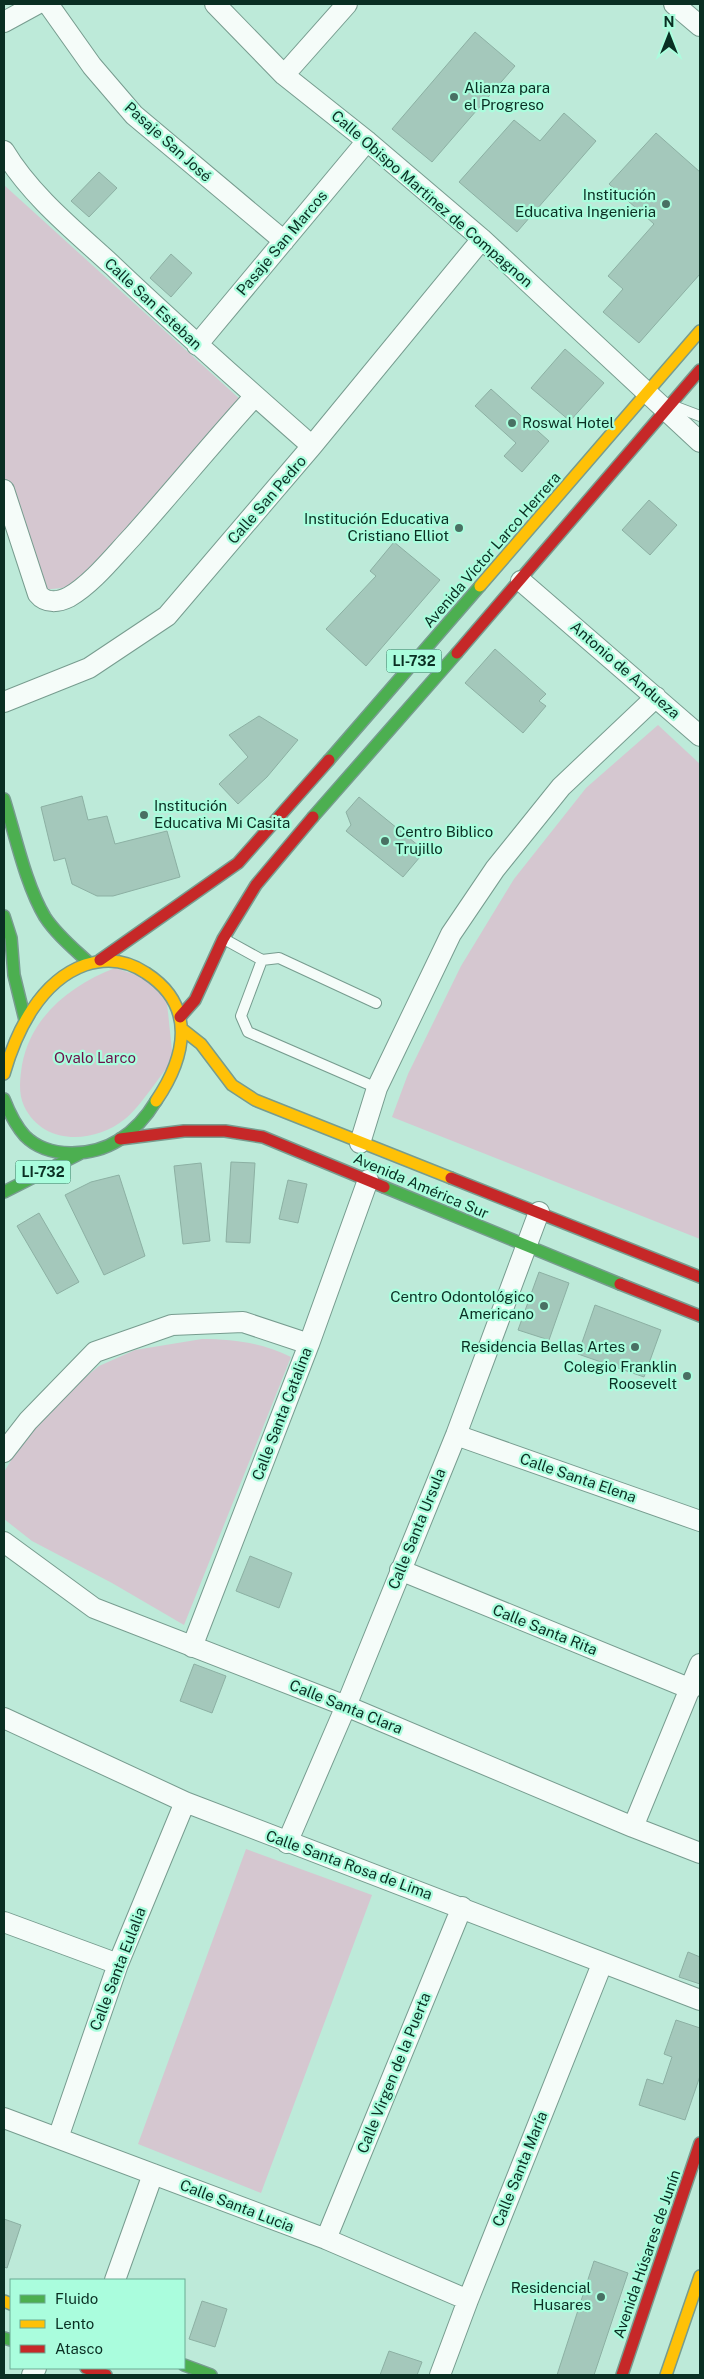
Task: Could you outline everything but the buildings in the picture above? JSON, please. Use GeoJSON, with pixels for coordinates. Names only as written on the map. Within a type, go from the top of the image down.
{"type":"FeatureCollection","features":[{"type":"Feature","properties":{"kind":"main road","name":"Avenida Víctor Larco Herrera"},"geometry":{"type":"LineString","coordinates":[[180,1017],[195,1000],[223,939],[256,885],[267,851],[700,331]]}},
{"type":"Feature","properties":{"kind":"main road","name":"Avenida Víctor Larco Herrera"},"geometry":{"type":"LineString","coordinates":[[4,1074],[13,1032],[63,978],[94,961],[238,863],[267,851],[521,581],[700,370]]}},
{"type":"Feature","properties":{"kind":"main road"},"geometry":{"type":"LineString","coordinates":[[4,799],[33,889],[45,916],[60,936],[94,961],[117,960],[135,965],[150,974],[172,998],[180,1017],[182,1029],[179,1056],[173,1073],[148,1114],[120,1139],[104,1147],[83,1152],[58,1154],[36,1146],[18,1130],[4,1099]]}},
{"type":"Feature","properties":{"kind":"main road"},"geometry":{"type":"LineString","coordinates":[[4,916],[11,938],[9,976],[25,1020]]}},
{"type":"Feature","properties":{"kind":"main road","name":"Avenida América Sur"},"geometry":{"type":"LineString","coordinates":[[182,1029],[201,1044],[232,1085],[255,1100],[700,1277]]}},
{"type":"Feature","properties":{"kind":"main road","name":"Avenida América Sur"},"geometry":{"type":"LineString","coordinates":[[120,1139],[184,1131],[225,1131],[263,1137],[525,1246],[700,1316]]}},
{"type":"Feature","properties":{"kind":"main road","name":"LI-732"},"geometry":{"type":"LineString","coordinates":[[4,1192],[83,1152]]}},
{"type":"Feature","properties":{"kind":"main road","name":"Avenida Húsares de Junín"},"geometry":{"type":"LineString","coordinates":[[622,2375],[700,2143]]}},
{"type":"Feature","properties":{"kind":"main road"},"geometry":{"type":"LineString","coordinates":[[687,2182],[700,2187]]}},
{"type":"Feature","properties":{"kind":"main road"},"geometry":{"type":"LineString","coordinates":[[666,2375],[700,2276]]}},
{"type":"Feature","properties":{"kind":"main road"},"geometry":{"type":"LineString","coordinates":[[185,2365],[211,2375]]}},
{"type":"Feature","properties":{"kind":"main road"},"geometry":{"type":"LineString","coordinates":[[89,2369],[106,2375]]}},
{"type":"Feature","properties":{"kind":"street"},"geometry":{"type":"LineString","coordinates":[[4,22],[37,4]]}},
{"type":"Feature","properties":{"kind":"street","name":"Pasaje San José"},"geometry":{"type":"LineString","coordinates":[[48,4],[92,66],[134,115],[284,241]]}},
{"type":"Feature","properties":{"kind":"street","name":"Calle Obispo Martinez de Compagnon"},"geometry":{"type":"LineString","coordinates":[[216,4],[258,50],[284,74],[367,141],[482,239],[649,393],[668,408],[700,442]]}},
{"type":"Feature","properties":{"kind":"street"},"geometry":{"type":"LineString","coordinates":[[284,74],[347,4]]}},
{"type":"Feature","properties":{"kind":"street"},"geometry":{"type":"LineString","coordinates":[[674,4],[700,26]]}},
{"type":"Feature","properties":{"kind":"street","name":"Pasaje San Marcos"},"geometry":{"type":"LineString","coordinates":[[197,345],[367,141]]}},
{"type":"Feature","properties":{"kind":"street","name":"Calle San Esteban"},"geometry":{"type":"LineString","coordinates":[[4,152],[18,175],[88,244],[197,345],[312,446]]}},
{"type":"Feature","properties":{"kind":"street","name":"Calle San Pedro"},"geometry":{"type":"LineString","coordinates":[[4,702],[89,668],[167,616],[312,446],[482,239]]}},
{"type":"Feature","properties":{"kind":"street"},"geometry":{"type":"LineString","coordinates":[[4,490],[38,594],[41,598],[50,601],[60,601],[70,596],[104,568],[255,396]]}},
{"type":"Feature","properties":{"kind":"street","name":"Antonio de Andueza"},"geometry":{"type":"LineString","coordinates":[[521,581],[700,736]]}},
{"type":"Feature","properties":{"kind":"street"},"geometry":{"type":"LineString","coordinates":[[360,1143],[378,1088],[451,934],[495,869],[561,787],[656,697]]}},
{"type":"Feature","properties":{"kind":"street","name":"Calle Santa Catalina"},"geometry":{"type":"LineString","coordinates":[[192,1647],[309,1344],[368,1180]]}},
{"type":"Feature","properties":{"kind":"street","name":"Calle Santa Ursula"},"geometry":{"type":"LineString","coordinates":[[287,1843],[346,1706],[456,1435],[539,1212]]}},
{"type":"Feature","properties":{"kind":"street"},"geometry":{"type":"LineString","coordinates":[[4,1452],[28,1420],[95,1352],[172,1325],[243,1322],[309,1344]]}},
{"type":"Feature","properties":{"kind":"street","name":"Calle Santa Elena"},"geometry":{"type":"LineString","coordinates":[[456,1435],[700,1521]]}},
{"type":"Feature","properties":{"kind":"street","name":"Calle Santa Clara"},"geometry":{"type":"LineString","coordinates":[[4,1542],[94,1608],[346,1706],[633,1827],[700,1853]]}},
{"type":"Feature","properties":{"kind":"street","name":"Calle Santa Rita"},"geometry":{"type":"LineString","coordinates":[[400,1570],[691,1689]]}},
{"type":"Feature","properties":{"kind":"street"},"geometry":{"type":"LineString","coordinates":[[633,1827],[700,1664]]}},
{"type":"Feature","properties":{"kind":"street","name":"Calle Santa Rosa de Lima"},"geometry":{"type":"LineString","coordinates":[[4,1718],[185,1802],[287,1843],[462,1907],[602,1964],[700,2000]]}},
{"type":"Feature","properties":{"kind":"street","name":"Calle Santa Eulalia"},"geometry":{"type":"LineString","coordinates":[[58,2138],[118,1964],[185,1802]]}},
{"type":"Feature","properties":{"kind":"street","name":"Calle Virgen de la Puerta"},"geometry":{"type":"LineString","coordinates":[[326,2239],[462,1907]]}},
{"type":"Feature","properties":{"kind":"street"},"geometry":{"type":"LineString","coordinates":[[4,1922],[118,1964]]}},
{"type":"Feature","properties":{"kind":"street","name":"Calle Santa María"},"geometry":{"type":"LineString","coordinates":[[440,2375],[602,1964]]}},
{"type":"Feature","properties":{"kind":"street","name":"Calle Santa Lucia"},"geometry":{"type":"LineString","coordinates":[[4,2118],[326,2239],[468,2300]]}},
{"type":"Feature","properties":{"kind":"street"},"geometry":{"type":"LineString","coordinates":[[115,2279],[153,2174]]}},
{"type":"Feature","properties":{"kind":"lane"},"geometry":{"type":"LineString","coordinates":[[668,408],[700,416]]}},
{"type":"Feature","properties":{"kind":"lane"},"geometry":{"type":"LineString","coordinates":[[223,939],[262,960],[279,958],[376,1004]]}},
{"type":"Feature","properties":{"kind":"lane"},"geometry":{"type":"LineString","coordinates":[[262,960],[241,1016],[248,1032],[378,1088]]}},
{"type":"Feature","properties":{"kind":"green space"},"geometry":{"type":"Polygon","coordinates":[[[4,185],[242,401],[83,580],[62,588],[41,590],[4,479],[4,185]]]}},
{"type":"Feature","properties":{"kind":"green space"},"geometry":{"type":"Polygon","coordinates":[[[658,725],[700,764],[700,1239],[392,1117],[408,1074],[461,966],[514,879],[586,788],[658,725]]]}},
{"type":"Feature","properties":{"kind":"green space","name":"Ovalo Larco"},"geometry":{"type":"Polygon","coordinates":[[[115,968],[165,984],[173,1060],[137,1107],[125,1119],[113,1127],[99,1133],[84,1136],[70,1137],[56,1134],[43,1128],[33,1119],[22,1101],[20,1080],[27,1047],[34,1032],[55,1004],[83,983],[115,968]]]}},
{"type":"Feature","properties":{"kind":"green space"},"geometry":{"type":"Polygon","coordinates":[[[202,1339],[248,1343],[269,1348],[291,1357],[184,1625],[112,1583],[32,1541],[4,1519],[4,1472],[38,1416],[99,1366],[135,1350],[202,1339]]]}},
{"type":"Feature","properties":{"kind":"green space"},"geometry":{"type":"Polygon","coordinates":[[[246,1849],[372,1895],[261,2193],[138,2144],[246,1849]]]}},
{"type":"Feature","properties":{"kind":"traffic: fast"},"geometry":{"type":"LineString","coordinates":[[329,760],[480,586]]}},
{"type":"Feature","properties":{"kind":"traffic: fast"},"geometry":{"type":"LineString","coordinates":[[313,817],[457,653]]}},
{"type":"Feature","properties":{"kind":"traffic: fast"},"geometry":{"type":"LineString","coordinates":[[4,799],[22,860],[38,904],[54,929],[88,962]]}},
{"type":"Feature","properties":{"kind":"traffic: fast"},"geometry":{"type":"LineString","coordinates":[[4,916],[11,938],[14,975],[25,1020]]}},
{"type":"Feature","properties":{"kind":"traffic: fast"},"geometry":{"type":"LineString","coordinates":[[4,1099],[18,1127],[25,1136],[46,1149],[70,1153],[96,1150],[119,1140],[139,1123],[156,1101]]}},
{"type":"Feature","properties":{"kind":"traffic: fast"},"geometry":{"type":"LineString","coordinates":[[4,1192],[81,1153]]}},
{"type":"Feature","properties":{"kind":"traffic: fast"},"geometry":{"type":"LineString","coordinates":[[384,1187],[620,1284]]}},
{"type":"Feature","properties":{"kind":"traffic: fast"},"geometry":{"type":"LineString","coordinates":[[4,2338],[10,2340]]}},
{"type":"Feature","properties":{"kind":"traffic: fast"},"geometry":{"type":"LineString","coordinates":[[185,2365],[211,2375]]}},
{"type":"Feature","properties":{"kind":"traffic: slow"},"geometry":{"type":"LineString","coordinates":[[480,586],[700,331]]}},
{"type":"Feature","properties":{"kind":"traffic: slow"},"geometry":{"type":"LineString","coordinates":[[4,1074],[23,1025],[43,995],[55,983],[85,965],[101,961],[116,961],[139,969],[162,986],[173,1001],[179,1016],[181,1033],[179,1050],[174,1067],[156,1101]]}},
{"type":"Feature","properties":{"kind":"traffic: slow"},"geometry":{"type":"LineString","coordinates":[[182,1029],[201,1044],[232,1085],[255,1100],[451,1178]]}},
{"type":"Feature","properties":{"kind":"traffic: slow"},"geometry":{"type":"LineString","coordinates":[[666,2375],[700,2276]]}},
{"type":"Feature","properties":{"kind":"traffic: slow"},"geometry":{"type":"LineString","coordinates":[[4,2301],[10,2304]]}},
{"type":"Feature","properties":{"kind":"traffic: jam"},"geometry":{"type":"LineString","coordinates":[[457,653],[700,370]]}},
{"type":"Feature","properties":{"kind":"traffic: jam"},"geometry":{"type":"LineString","coordinates":[[100,960],[238,863],[329,760]]}},
{"type":"Feature","properties":{"kind":"traffic: jam"},"geometry":{"type":"LineString","coordinates":[[180,1017],[195,1000],[223,939],[256,885],[313,817]]}},
{"type":"Feature","properties":{"kind":"traffic: jam"},"geometry":{"type":"LineString","coordinates":[[120,1139],[184,1131],[225,1131],[263,1137],[384,1187]]}},
{"type":"Feature","properties":{"kind":"traffic: jam"},"geometry":{"type":"LineString","coordinates":[[451,1178],[700,1277]]}},
{"type":"Feature","properties":{"kind":"traffic: jam"},"geometry":{"type":"LineString","coordinates":[[620,1284],[700,1316]]}},
{"type":"Feature","properties":{"kind":"traffic: jam"},"geometry":{"type":"LineString","coordinates":[[622,2375],[700,2143]]}},
{"type":"Feature","properties":{"kind":"traffic: jam"},"geometry":{"type":"LineString","coordinates":[[89,2369],[106,2375]]}},
{"type":"Feature","properties":{"kind":"place","name":"Alianza para el Progreso"},"geometry":{"type":"Point","coordinates":[454,97]}},
{"type":"Feature","properties":{"kind":"place","name":"Institución Educativa Ingenieria"},"geometry":{"type":"Point","coordinates":[666,204]}},
{"type":"Feature","properties":{"kind":"place","name":"Roswal Hotel"},"geometry":{"type":"Point","coordinates":[512,423]}},
{"type":"Feature","properties":{"kind":"place","name":"Institución Educativa Cristiano Elliot"},"geometry":{"type":"Point","coordinates":[459,528]}},
{"type":"Feature","properties":{"kind":"place","name":"Institución Educativa Mi Casita"},"geometry":{"type":"Point","coordinates":[144,815]}},
{"type":"Feature","properties":{"kind":"place","name":"Centro Biblico Trujillo"},"geometry":{"type":"Point","coordinates":[385,841]}},
{"type":"Feature","properties":{"kind":"place","name":"Centro Odontológico Americano"},"geometry":{"type":"Point","coordinates":[544,1306]}},
{"type":"Feature","properties":{"kind":"place","name":"Residencia Bellas Artes"},"geometry":{"type":"Point","coordinates":[635,1347]}},
{"type":"Feature","properties":{"kind":"place","name":"Colegio Franklin Roosevelt"},"geometry":{"type":"Point","coordinates":[687,1376]}},
{"type":"Feature","properties":{"kind":"place","name":"Residencial Husares"},"geometry":{"type":"Point","coordinates":[601,2297]}}]}
